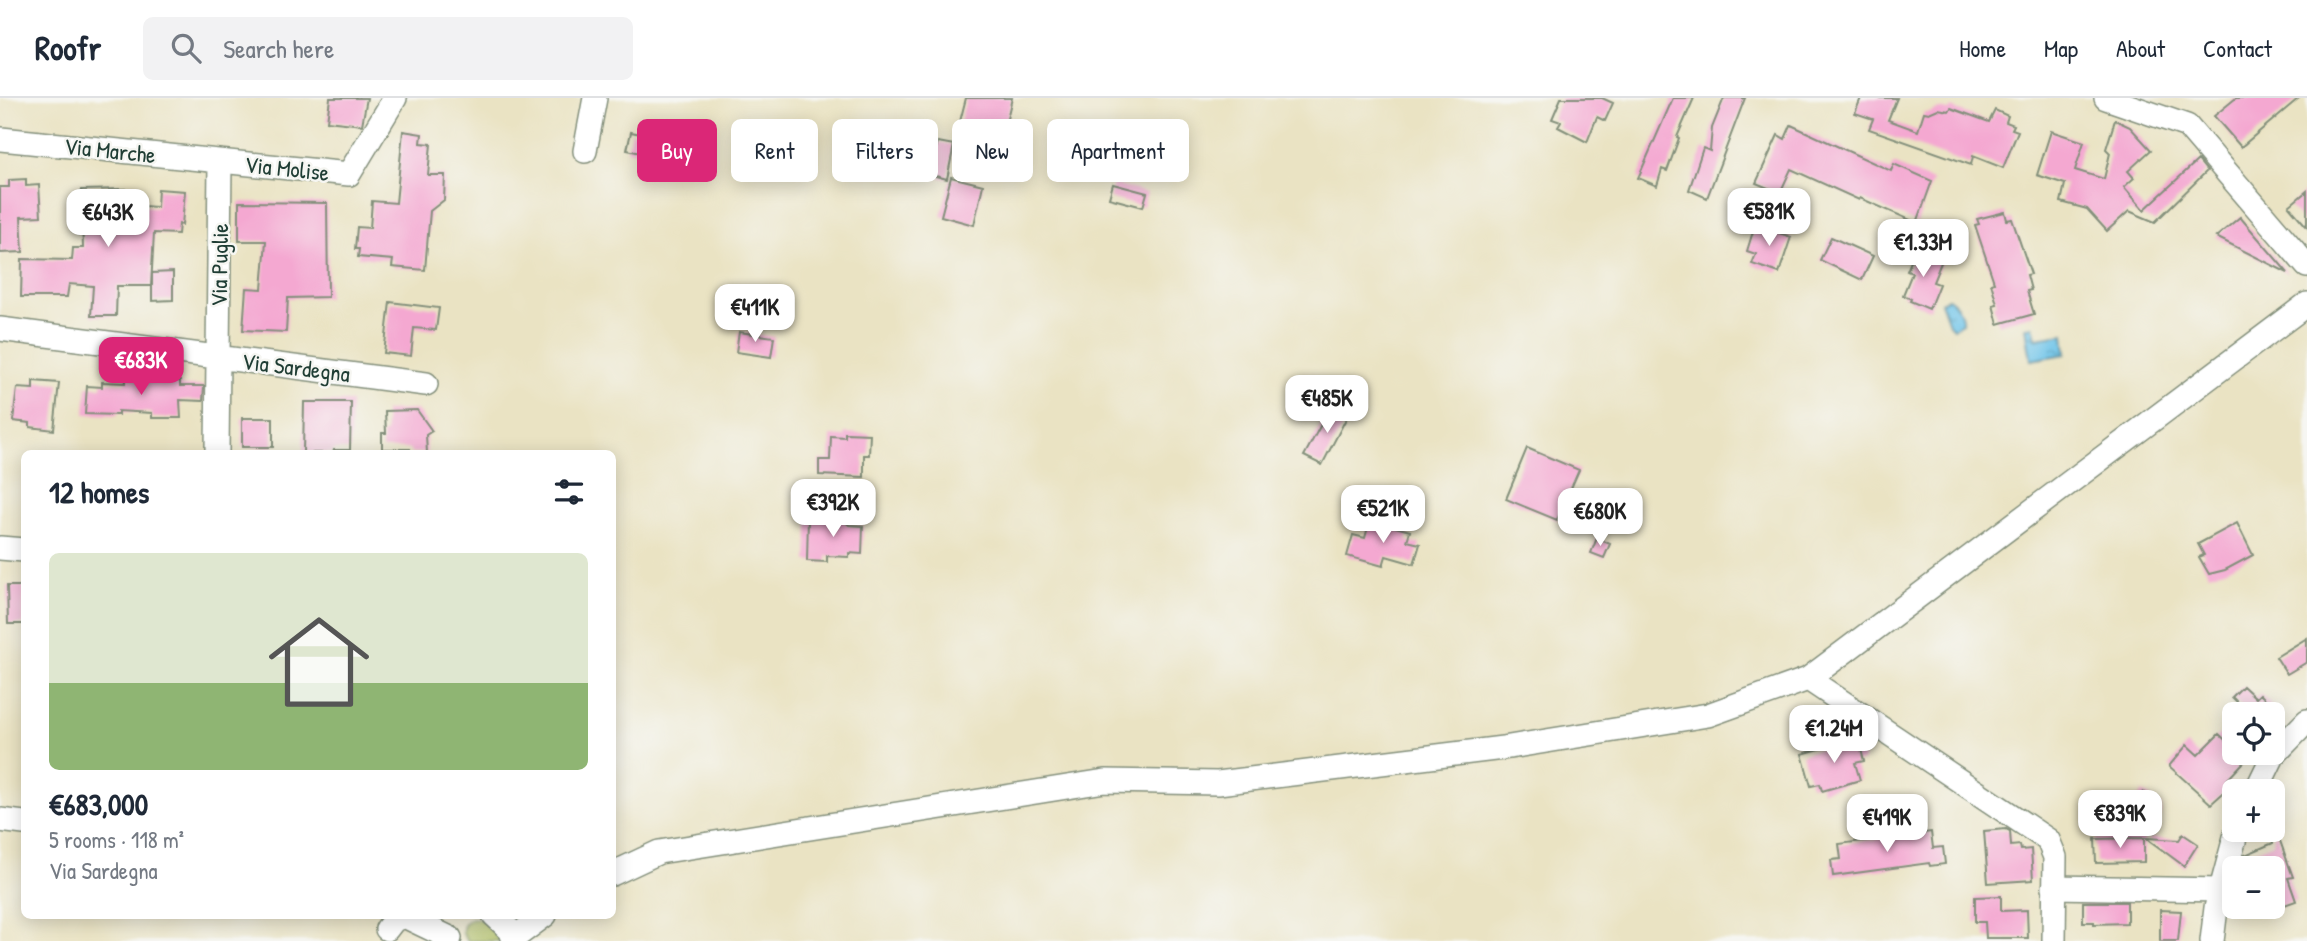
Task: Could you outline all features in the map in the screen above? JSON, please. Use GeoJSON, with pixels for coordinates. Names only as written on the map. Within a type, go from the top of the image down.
{"type":"FeatureCollection","features":[{"type":"Feature","properties":{"kind":"street","name":"Via Molise"},"geometry":{"type":"LineString","coordinates":[[220,162],[349,174],[395,98]]}},
{"type":"Feature","properties":{"kind":"street"},"geometry":{"type":"LineString","coordinates":[[585,151],[595,98]]}},
{"type":"Feature","properties":{"kind":"street"},"geometry":{"type":"LineString","coordinates":[[2113,99],[2187,126],[2307,266]]}},
{"type":"Feature","properties":{"kind":"street","name":"Via Marche"},"geometry":{"type":"LineString","coordinates":[[1,139],[220,162]]}},
{"type":"Feature","properties":{"kind":"street","name":"Via Puglie"},"geometry":{"type":"LineString","coordinates":[[218,450],[220,162]]}},
{"type":"Feature","properties":{"kind":"street"},"geometry":{"type":"LineString","coordinates":[[616,872],[659,852],[1105,781],[1218,783],[1503,748],[1708,715],[1808,679],[2307,304]]}},
{"type":"Feature","properties":{"kind":"street","name":"Via Sardegna"},"geometry":{"type":"LineString","coordinates":[[0,329],[426,384]]}},
{"type":"Feature","properties":{"kind":"street"},"geometry":{"type":"LineString","coordinates":[[0,548],[21,550]]}},
{"type":"Feature","properties":{"kind":"street"},"geometry":{"type":"LineString","coordinates":[[1808,679],[2048,840],[2055,857],[2054,941]]}},
{"type":"Feature","properties":{"kind":"street"},"geometry":{"type":"LineString","coordinates":[[2262,779],[2273,756],[2307,721]]}},
{"type":"Feature","properties":{"kind":"street"},"geometry":{"type":"LineString","coordinates":[[0,820],[21,823]]}},
{"type":"Feature","properties":{"kind":"street"},"geometry":{"type":"LineString","coordinates":[[2212,941],[2216,908],[2234,842]]}},
{"type":"Feature","properties":{"kind":"street"},"geometry":{"type":"LineString","coordinates":[[2054,887],[2221,890]]}},
{"type":"Feature","properties":{"kind":"street"},"geometry":{"type":"LineString","coordinates":[[416,919],[447,927]]}},
{"type":"Feature","properties":{"kind":"street"},"geometry":{"type":"LineString","coordinates":[[498,919],[511,931],[514,939],[540,919]]}},
{"type":"Feature","properties":{"kind":"green space"},"geometry":{"type":"Polygon","coordinates":[[[471,919],[481,920],[490,925],[500,941],[468,941],[463,935],[466,923],[471,919]]]}},
{"type":"Feature","properties":{"kind":"water"},"geometry":{"type":"Polygon","coordinates":[[[1948,298],[1956,305],[1962,320],[1962,323],[1953,328],[1941,302],[1948,298]]]}},
{"type":"Feature","properties":{"kind":"water"},"geometry":{"type":"Polygon","coordinates":[[[2033,326],[2036,338],[2064,334],[2066,354],[2031,360],[2026,327],[2033,326]]]}},
{"type":"Feature","properties":{"kind":"building"},"geometry":{"type":"Polygon","coordinates":[[[330,98],[367,98],[362,125],[327,121],[330,98]]]}},
{"type":"Feature","properties":{"kind":"building"},"geometry":{"type":"Polygon","coordinates":[[[966,98],[1012,98],[1007,119],[961,119],[966,98]]]}},
{"type":"Feature","properties":{"kind":"building"},"geometry":{"type":"Polygon","coordinates":[[[1561,98],[1602,98],[1613,103],[1605,121],[1597,117],[1587,142],[1558,127],[1561,122],[1552,119],[1561,98]]]}},
{"type":"Feature","properties":{"kind":"building"},"geometry":{"type":"Polygon","coordinates":[[[1673,98],[1694,98],[1677,137],[1679,138],[1667,171],[1662,169],[1657,186],[1638,178],[1673,98]]]}},
{"type":"Feature","properties":{"kind":"building"},"geometry":{"type":"Polygon","coordinates":[[[1724,98],[1745,98],[1707,198],[1689,190],[1703,148],[1710,151],[1712,128],[1724,98]]]}},
{"type":"Feature","properties":{"kind":"building"},"geometry":{"type":"Polygon","coordinates":[[[1861,98],[1897,98],[1888,120],[1918,131],[1924,112],[1938,109],[1949,111],[1951,108],[1989,122],[1995,110],[2008,116],[2006,122],[2014,125],[2012,129],[2018,131],[2003,168],[1973,156],[1971,165],[1869,129],[1873,119],[1855,113],[1861,98]]]}},
{"type":"Feature","properties":{"kind":"building"},"geometry":{"type":"Polygon","coordinates":[[[2236,98],[2299,98],[2241,147],[2214,116],[2236,98]]]}},
{"type":"Feature","properties":{"kind":"building"},"geometry":{"type":"Polygon","coordinates":[[[2115,120],[2130,127],[2151,150],[2128,171],[2134,178],[2124,187],[2144,210],[2198,160],[2207,171],[2155,222],[2129,211],[2107,231],[2087,209],[2061,202],[2065,184],[2037,175],[2051,131],[2084,142],[2075,170],[2104,179],[2110,153],[2106,149],[2115,120]]]}},
{"type":"Feature","properties":{"kind":"building"},"geometry":{"type":"Polygon","coordinates":[[[1791,125],[1891,171],[1894,164],[1932,181],[1917,223],[1791,169],[1780,193],[1756,183],[1778,135],[1785,139],[1791,125]]]}},
{"type":"Feature","properties":{"kind":"building"},"geometry":{"type":"Polygon","coordinates":[[[403,131],[422,134],[421,143],[431,144],[428,175],[445,175],[444,200],[430,211],[425,270],[392,267],[393,260],[358,257],[359,249],[355,249],[357,227],[370,228],[372,201],[396,203],[403,131]]]}},
{"type":"Feature","properties":{"kind":"building"},"geometry":{"type":"Polygon","coordinates":[[[631,132],[637,133],[637,152],[627,150],[631,132]]]}},
{"type":"Feature","properties":{"kind":"building"},"geometry":{"type":"Polygon","coordinates":[[[938,142],[952,145],[947,179],[938,177],[938,142]]]}},
{"type":"Feature","properties":{"kind":"building"},"geometry":{"type":"Polygon","coordinates":[[[951,177],[952,182],[983,185],[974,225],[941,216],[951,177]]]}},
{"type":"Feature","properties":{"kind":"building"},"geometry":{"type":"Polygon","coordinates":[[[26,179],[26,186],[39,185],[41,216],[21,217],[23,252],[0,253],[0,187],[9,187],[9,180],[26,179]]]}},
{"type":"Feature","properties":{"kind":"building"},"geometry":{"type":"Polygon","coordinates":[[[1113,184],[1147,193],[1143,207],[1109,198],[1113,184]]]}},
{"type":"Feature","properties":{"kind":"building"},"geometry":{"type":"Polygon","coordinates":[[[125,189],[126,205],[157,207],[158,189],[185,191],[182,225],[179,224],[178,234],[154,233],[151,286],[117,286],[116,316],[91,316],[93,286],[69,284],[67,297],[21,297],[22,259],[72,260],[73,248],[83,248],[81,190],[125,189]]]}},
{"type":"Feature","properties":{"kind":"building"},"geometry":{"type":"Polygon","coordinates":[[[2307,191],[2307,227],[2289,206],[2307,191]]]}},
{"type":"Feature","properties":{"kind":"building"},"geometry":{"type":"Polygon","coordinates":[[[239,202],[327,203],[328,297],[288,298],[286,332],[243,330],[246,288],[262,289],[266,241],[239,241],[239,202]]]}},
{"type":"Feature","properties":{"kind":"building"},"geometry":{"type":"Polygon","coordinates":[[[2005,212],[2007,220],[2012,219],[2031,274],[2027,275],[2031,290],[2027,291],[2034,314],[1998,324],[1993,305],[1997,304],[1991,283],[1994,282],[1975,225],[1979,224],[1977,219],[2005,212]]]}},
{"type":"Feature","properties":{"kind":"building"},"geometry":{"type":"Polygon","coordinates":[[[2240,217],[2288,273],[2216,237],[2240,217]]]}},
{"type":"Feature","properties":{"kind":"building"},"geometry":{"type":"Polygon","coordinates":[[[1755,225],[1791,237],[1779,273],[1752,264],[1756,254],[1747,251],[1755,225]]]}},
{"type":"Feature","properties":{"kind":"building"},"geometry":{"type":"Polygon","coordinates":[[[1831,237],[1873,256],[1862,280],[1820,260],[1831,237]]]}},
{"type":"Feature","properties":{"kind":"building"},"geometry":{"type":"Polygon","coordinates":[[[1916,249],[1942,260],[1933,282],[1939,284],[1929,309],[1903,295],[1912,273],[1907,271],[1916,249]]]}},
{"type":"Feature","properties":{"kind":"building"},"geometry":{"type":"Polygon","coordinates":[[[173,272],[173,300],[152,301],[152,273],[173,272]]]}},
{"type":"Feature","properties":{"kind":"building"},"geometry":{"type":"Polygon","coordinates":[[[390,302],[439,308],[436,330],[414,328],[411,356],[384,353],[390,302]]]}},
{"type":"Feature","properties":{"kind":"building"},"geometry":{"type":"Polygon","coordinates":[[[739,332],[774,337],[771,357],[736,352],[739,332]]]}},
{"type":"Feature","properties":{"kind":"building"},"geometry":{"type":"Polygon","coordinates":[[[159,375],[159,381],[180,381],[180,386],[204,386],[203,401],[180,400],[181,418],[152,418],[152,413],[118,411],[118,415],[85,414],[87,386],[102,387],[102,382],[125,383],[125,377],[159,375]]]}},
{"type":"Feature","properties":{"kind":"building"},"geometry":{"type":"Polygon","coordinates":[[[33,381],[59,383],[54,430],[30,427],[30,423],[13,421],[17,388],[33,389],[33,381]]]}},
{"type":"Feature","properties":{"kind":"building"},"geometry":{"type":"Polygon","coordinates":[[[304,402],[351,402],[350,450],[303,450],[304,402]]]}},
{"type":"Feature","properties":{"kind":"building"},"geometry":{"type":"Polygon","coordinates":[[[1332,404],[1349,413],[1322,465],[1304,456],[1332,404]]]}},
{"type":"Feature","properties":{"kind":"building"},"geometry":{"type":"Polygon","coordinates":[[[417,410],[432,431],[426,435],[427,450],[382,449],[382,433],[386,433],[385,411],[417,410]]]}},
{"type":"Feature","properties":{"kind":"building"},"geometry":{"type":"Polygon","coordinates":[[[242,418],[273,418],[273,447],[242,447],[242,418]]]}},
{"type":"Feature","properties":{"kind":"building"},"geometry":{"type":"Polygon","coordinates":[[[845,433],[870,434],[869,455],[864,455],[864,477],[819,475],[819,460],[830,460],[831,436],[845,437],[845,433]]]}},
{"type":"Feature","properties":{"kind":"building"},"geometry":{"type":"Polygon","coordinates":[[[1527,448],[1579,470],[1557,520],[1506,499],[1527,448]]]}},
{"type":"Feature","properties":{"kind":"building"},"geometry":{"type":"Polygon","coordinates":[[[808,518],[841,518],[849,525],[863,526],[862,554],[849,553],[849,557],[827,556],[827,562],[807,561],[808,518]]]}},
{"type":"Feature","properties":{"kind":"building"},"geometry":{"type":"Polygon","coordinates":[[[1370,520],[1410,531],[1407,541],[1420,544],[1414,564],[1386,556],[1383,566],[1347,556],[1353,535],[1365,538],[1370,520]]]}},
{"type":"Feature","properties":{"kind":"building"},"geometry":{"type":"Polygon","coordinates":[[[2237,523],[2253,555],[2225,570],[2209,574],[2199,557],[2204,555],[2198,544],[2237,523]]]}},
{"type":"Feature","properties":{"kind":"building"},"geometry":{"type":"Polygon","coordinates":[[[1597,538],[1610,544],[1604,558],[1591,553],[1597,538]]]}},
{"type":"Feature","properties":{"kind":"building"},"geometry":{"type":"Polygon","coordinates":[[[7,586],[21,586],[21,624],[8,624],[7,586]]]}},
{"type":"Feature","properties":{"kind":"building"},"geometry":{"type":"Polygon","coordinates":[[[2307,638],[2307,662],[2287,674],[2276,657],[2307,638]]]}},
{"type":"Feature","properties":{"kind":"building"},"geometry":{"type":"Polygon","coordinates":[[[2243,686],[2256,698],[2260,694],[2268,702],[2237,702],[2232,697],[2243,686]]]}},
{"type":"Feature","properties":{"kind":"building"},"geometry":{"type":"Polygon","coordinates":[[[2219,734],[2222,737],[2222,765],[2241,765],[2228,779],[2222,779],[2222,794],[2211,804],[2169,766],[2187,745],[2198,755],[2219,734]]]}},
{"type":"Feature","properties":{"kind":"building"},"geometry":{"type":"Polygon","coordinates":[[[1858,738],[1864,761],[1855,763],[1860,780],[1822,791],[1820,784],[1811,786],[1802,754],[1858,738]]]}},
{"type":"Feature","properties":{"kind":"building"},"geometry":{"type":"Polygon","coordinates":[[[2143,792],[2161,806],[2154,832],[2136,816],[2139,812],[2131,805],[2143,792]]]}},
{"type":"Feature","properties":{"kind":"building"},"geometry":{"type":"Polygon","coordinates":[[[1984,831],[2010,831],[2011,846],[2020,845],[2021,850],[2031,849],[2033,880],[1988,883],[1984,831]]]}},
{"type":"Feature","properties":{"kind":"building"},"geometry":{"type":"Polygon","coordinates":[[[1931,832],[1933,848],[1943,847],[1945,864],[1930,866],[1929,863],[1833,876],[1831,860],[1841,859],[1839,844],[1931,832]]]}},
{"type":"Feature","properties":{"kind":"building"},"geometry":{"type":"Polygon","coordinates":[[[2183,834],[2198,844],[2184,866],[2146,838],[2179,840],[2183,834]]]}},
{"type":"Feature","properties":{"kind":"building"},"geometry":{"type":"Polygon","coordinates":[[[2144,838],[2144,862],[2096,863],[2095,839],[2144,838]]]}},
{"type":"Feature","properties":{"kind":"building"},"geometry":{"type":"Polygon","coordinates":[[[2280,842],[2293,877],[2288,878],[2296,901],[2285,905],[2285,856],[2245,855],[2280,842]]]}},
{"type":"Feature","properties":{"kind":"building"},"geometry":{"type":"Polygon","coordinates":[[[2001,896],[2001,911],[2027,910],[2028,938],[1986,938],[1985,922],[1975,922],[1975,897],[2001,896]]]}},
{"type":"Feature","properties":{"kind":"building"},"geometry":{"type":"Polygon","coordinates":[[[2083,902],[2127,902],[2127,923],[2083,922],[2083,902]]]}},
{"type":"Feature","properties":{"kind":"building"},"geometry":{"type":"Polygon","coordinates":[[[2160,910],[2181,911],[2178,941],[2160,941],[2160,910]]]}}]}
